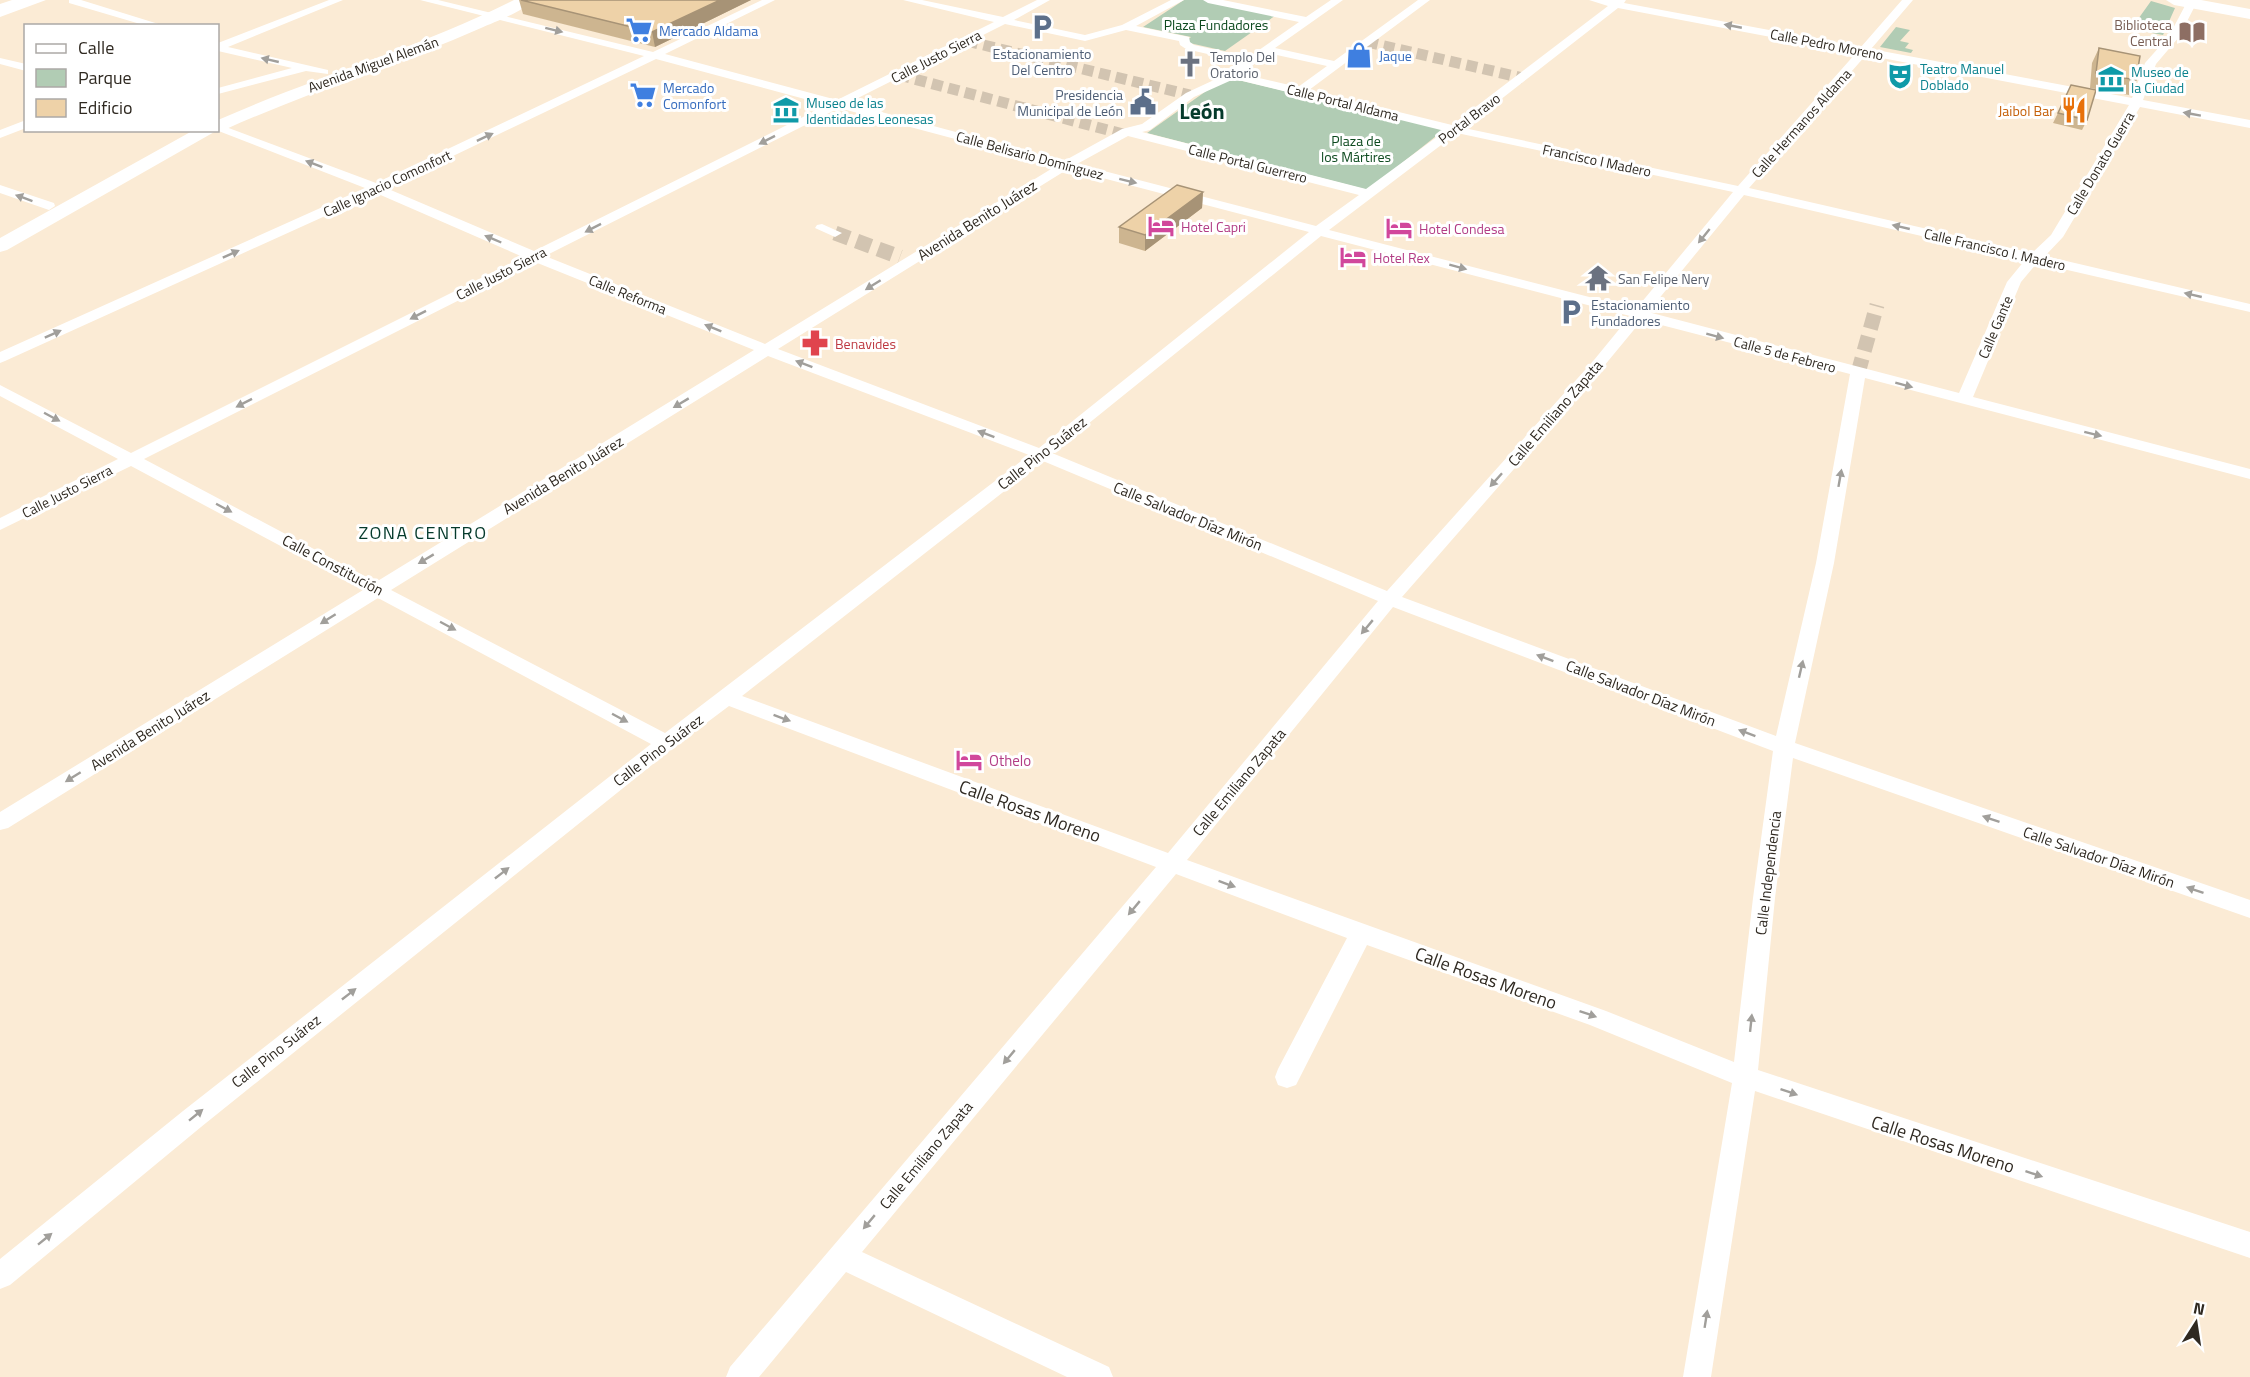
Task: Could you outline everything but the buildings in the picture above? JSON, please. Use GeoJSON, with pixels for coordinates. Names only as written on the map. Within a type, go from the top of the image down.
{"type":"FeatureCollection","features":[{"type":"Feature","properties":{"kind":"main road"},"geometry":{"type":"LineString","coordinates":[[0,9],[27,0]]}},
{"type":"Feature","properties":{"kind":"main road","name":"Avenida Miguel Alemán"},"geometry":{"type":"LineString","coordinates":[[219,126],[489,14],[507,0]]}},
{"type":"Feature","properties":{"kind":"main road","name":"Avenida Miguel Alemán"},"geometry":{"type":"LineString","coordinates":[[219,114],[324,72],[526,0]]}},
{"type":"Feature","properties":{"kind":"main road"},"geometry":{"type":"LineString","coordinates":[[2174,0],[2250,14]]}},
{"type":"Feature","properties":{"kind":"main road"},"geometry":{"type":"LineString","coordinates":[[2244,0],[2250,1]]}},
{"type":"Feature","properties":{"kind":"main road"},"geometry":{"type":"LineString","coordinates":[[0,234],[178,132]]}},
{"type":"Feature","properties":{"kind":"main road"},"geometry":{"type":"LineString","coordinates":[[0,246],[204,132]]}},
{"type":"Feature","properties":{"kind":"street"},"geometry":{"type":"LineString","coordinates":[[0,14],[41,0]]}},
{"type":"Feature","properties":{"kind":"street"},"geometry":{"type":"LineString","coordinates":[[219,47],[338,0]]}},
{"type":"Feature","properties":{"kind":"street","name":"Calle Belisario Domínguez"},"geometry":{"type":"LineString","coordinates":[[425,0],[654,55],[1320,231]]}},
{"type":"Feature","properties":{"kind":"street","name":"Calle Ignacio Comonfort"},"geometry":{"type":"LineString","coordinates":[[0,358],[376,188],[770,0]]}},
{"type":"Feature","properties":{"kind":"street"},"geometry":{"type":"LineString","coordinates":[[908,0],[1079,40],[1126,27],[1179,0]]}},
{"type":"Feature","properties":{"kind":"street","name":"Calle Justo Sierra"},"geometry":{"type":"LineString","coordinates":[[0,525],[1045,0]]}},
{"type":"Feature","properties":{"kind":"street"},"geometry":{"type":"LineString","coordinates":[[1208,0],[1306,20]]}},
{"type":"Feature","properties":{"kind":"street","name":"Avenida Benito Juárez"},"geometry":{"type":"LineString","coordinates":[[0,822],[767,350],[906,259],[1126,132],[1146,127],[1190,95],[1233,75],[1306,20],[1338,0]]}},
{"type":"Feature","properties":{"kind":"street"},"geometry":{"type":"LineString","coordinates":[[1299,92],[1425,0]]}},
{"type":"Feature","properties":{"kind":"street","name":"Calle Pedro Moreno"},"geometry":{"type":"LineString","coordinates":[[1594,0],[1618,2],[2250,124]]}},
{"type":"Feature","properties":{"kind":"street","name":"Calle Hermanos Aldama"},"geometry":{"type":"LineString","coordinates":[[1741,190],[1908,0]]}},
{"type":"Feature","properties":{"kind":"street"},"geometry":{"type":"LineString","coordinates":[[73,1],[153,24]]}},
{"type":"Feature","properties":{"kind":"street","name":"Portal Bravo"},"geometry":{"type":"LineString","coordinates":[[1320,231],[1523,78],[1618,2]]}},
{"type":"Feature","properties":{"kind":"street","name":"Calle Donato Guerra"},"geometry":{"type":"LineString","coordinates":[[2034,258],[2041,254],[2056,237],[2136,103],[2151,63],[2174,37],[2192,2]]}},
{"type":"Feature","properties":{"kind":"street"},"geometry":{"type":"LineString","coordinates":[[1003,22],[1085,38]]}},
{"type":"Feature","properties":{"kind":"street"},"geometry":{"type":"LineString","coordinates":[[1126,27],[1185,39],[1184,43],[1190,47],[1250,61]]}},
{"type":"Feature","properties":{"kind":"street"},"geometry":{"type":"LineString","coordinates":[[219,47],[324,72]]}},
{"type":"Feature","properties":{"kind":"street"},"geometry":{"type":"LineString","coordinates":[[1266,49],[1336,64]]}},
{"type":"Feature","properties":{"kind":"street"},"geometry":{"type":"LineString","coordinates":[[0,61],[24,67]]}},
{"type":"Feature","properties":{"kind":"street"},"geometry":{"type":"LineString","coordinates":[[219,91],[304,68]]}},
{"type":"Feature","properties":{"kind":"street","name":"Calle Portal Aldama"},"geometry":{"type":"LineString","coordinates":[[1233,75],[1453,129]]}},
{"type":"Feature","properties":{"kind":"street"},"geometry":{"type":"LineString","coordinates":[[0,134],[24,124]]}},
{"type":"Feature","properties":{"kind":"street","name":"Calle Reforma"},"geometry":{"type":"LineString","coordinates":[[219,126],[376,188],[535,257],[767,350],[1041,454]]}},
{"type":"Feature","properties":{"kind":"street","name":"Francisco I Madero"},"geometry":{"type":"LineString","coordinates":[[1453,129],[1741,190]]}},
{"type":"Feature","properties":{"kind":"street","name":"Calle Portal Guerrero"},"geometry":{"type":"LineString","coordinates":[[1126,132],[1370,194]]}},
{"type":"Feature","properties":{"kind":"street"},"geometry":{"type":"LineString","coordinates":[[0,189],[49,206]]}},
{"type":"Feature","properties":{"kind":"street","name":"Calle Francisco I. Madero"},"geometry":{"type":"LineString","coordinates":[[1741,190],[2250,308]]}},
{"type":"Feature","properties":{"kind":"street","name":"Calle Emiliano Zapata"},"geometry":{"type":"LineString","coordinates":[[740,1377],[1172,863],[1390,599],[1638,315],[1741,190]]}},
{"type":"Feature","properties":{"kind":"street"},"geometry":{"type":"LineString","coordinates":[[822,228],[835,233]]}},
{"type":"Feature","properties":{"kind":"street","name":"Calle 5 de Febrero"},"geometry":{"type":"LineString","coordinates":[[1320,231],[2250,474]]}},
{"type":"Feature","properties":{"kind":"street","name":"Calle Pino Suárez"},"geometry":{"type":"LineString","coordinates":[[0,1276],[192,1119],[666,743],[1041,454],[1320,231]]}},
{"type":"Feature","properties":{"kind":"street","name":"Calle Gante"},"geometry":{"type":"LineString","coordinates":[[1964,400],[2014,282],[2023,267],[2034,258]]}},
{"type":"Feature","properties":{"kind":"street","name":"Calle Independencia"},"geometry":{"type":"LineString","coordinates":[[1697,1377],[1745,1077],[1784,747],[1825,563],[1858,373]]}},
{"type":"Feature","properties":{"kind":"street","name":"Calle Constitución"},"geometry":{"type":"LineString","coordinates":[[0,390],[378,588],[666,743]]}},
{"type":"Feature","properties":{"kind":"street","name":"Calle Salvador Díaz Mirón"},"geometry":{"type":"LineString","coordinates":[[1041,454],[1390,599],[1784,747],[2250,909]]}},
{"type":"Feature","properties":{"kind":"street","name":"Calle Rosas Moreno"},"geometry":{"type":"LineString","coordinates":[[727,698],[1361,933],[1631,1030],[1745,1077],[2250,1245]]}},
{"type":"Feature","properties":{"kind":"street"},"geometry":{"type":"LineString","coordinates":[[1287,1077],[1361,933]]}},
{"type":"Feature","properties":{"kind":"street"},"geometry":{"type":"LineString","coordinates":[[841,1256],[1099,1377]]}},
{"type":"Feature","properties":{"kind":"green space","name":"Plaza Fundadores"},"geometry":{"type":"Polygon","coordinates":[[[1184,0],[1216,0],[1279,13],[1225,51],[1185,42],[1191,37],[1143,27],[1184,0]]]}},
{"type":"Feature","properties":{"kind":"green space"},"geometry":{"type":"Polygon","coordinates":[[[2151,1],[2175,8],[2163,35],[2131,29],[2151,1]]]}},
{"type":"Feature","properties":{"kind":"green space"},"geometry":{"type":"Polygon","coordinates":[[[1896,27],[1910,30],[1900,41],[1909,43],[1905,48],[1913,50],[1911,53],[1880,47],[1896,27]]]}},
{"type":"Feature","properties":{"kind":"green space","name":"Plaza de los Mártires"},"geometry":{"type":"Polygon","coordinates":[[[1226,77],[1445,129],[1368,190],[1147,133],[1226,77]]]}},
{"type":"Feature","properties":{"kind":"tunnel"},"geometry":{"type":"LineString","coordinates":[[967,41],[1190,95]]}},
{"type":"Feature","properties":{"kind":"tunnel"},"geometry":{"type":"LineString","coordinates":[[1367,42],[1523,78]]}},
{"type":"Feature","properties":{"kind":"tunnel"},"geometry":{"type":"LineString","coordinates":[[899,75],[1123,134]]}},
{"type":"Feature","properties":{"kind":"tunnel"},"geometry":{"type":"LineString","coordinates":[[835,233],[900,257]]}},
{"type":"Feature","properties":{"kind":"tunnel"},"geometry":{"type":"LineString","coordinates":[[1858,373],[1877,305]]}},
{"type":"Feature","properties":{"kind":"place","name":"Estacionamiento Del Centro"},"geometry":{"type":"Point","coordinates":[1042,27]}},
{"type":"Feature","properties":{"kind":"place","name":"Mercado Aldama"},"geometry":{"type":"Point","coordinates":[639,30]}},
{"type":"Feature","properties":{"kind":"place","name":"Biblioteca Central"},"geometry":{"type":"Point","coordinates":[2192,32]}},
{"type":"Feature","properties":{"kind":"place","name":"Jaque"},"geometry":{"type":"Point","coordinates":[1359,55]}},
{"type":"Feature","properties":{"kind":"place","name":"Templo Del Oratorio"},"geometry":{"type":"Point","coordinates":[1190,64]}},
{"type":"Feature","properties":{"kind":"place","name":"Teatro Manuel Doblado"},"geometry":{"type":"Point","coordinates":[1900,76]}},
{"type":"Feature","properties":{"kind":"place","name":"Museo de la Ciudad"},"geometry":{"type":"Point","coordinates":[2111,79]}},
{"type":"Feature","properties":{"kind":"place","name":"Mercado Comonfort"},"geometry":{"type":"Point","coordinates":[643,95]}},
{"type":"Feature","properties":{"kind":"place","name":"Presidencia Municipal de León"},"geometry":{"type":"Point","coordinates":[1143,102]}},
{"type":"Feature","properties":{"kind":"place","name":"Museo de las Identidades Leonesas"},"geometry":{"type":"Point","coordinates":[786,110]}},
{"type":"Feature","properties":{"kind":"place","name":"Jaibol Bar"},"geometry":{"type":"Point","coordinates":[2074,110]}},
{"type":"Feature","properties":{"kind":"place","name":"Hotel Capri"},"geometry":{"type":"Point","coordinates":[1161,226]}},
{"type":"Feature","properties":{"kind":"place","name":"Hotel Condesa"},"geometry":{"type":"Point","coordinates":[1399,228]}},
{"type":"Feature","properties":{"kind":"place","name":"Hotel Rex"},"geometry":{"type":"Point","coordinates":[1353,257]}},
{"type":"Feature","properties":{"kind":"place","name":"San Felipe Nery"},"geometry":{"type":"Point","coordinates":[1598,278]}},
{"type":"Feature","properties":{"kind":"place","name":"Estacionamiento Fundadores"},"geometry":{"type":"Point","coordinates":[1571,312]}},
{"type":"Feature","properties":{"kind":"place","name":"Benavides"},"geometry":{"type":"Point","coordinates":[815,343]}},
{"type":"Feature","properties":{"kind":"place","name":"Othelo"},"geometry":{"type":"Point","coordinates":[969,760]}},
{"type":"Feature","properties":{"kind":"district","name":"León"},"geometry":{"type":"Point","coordinates":[1202,111]}},
{"type":"Feature","properties":{"kind":"district","name":"ZONA CENTRO"},"geometry":{"type":"Point","coordinates":[423,532]}}]}
